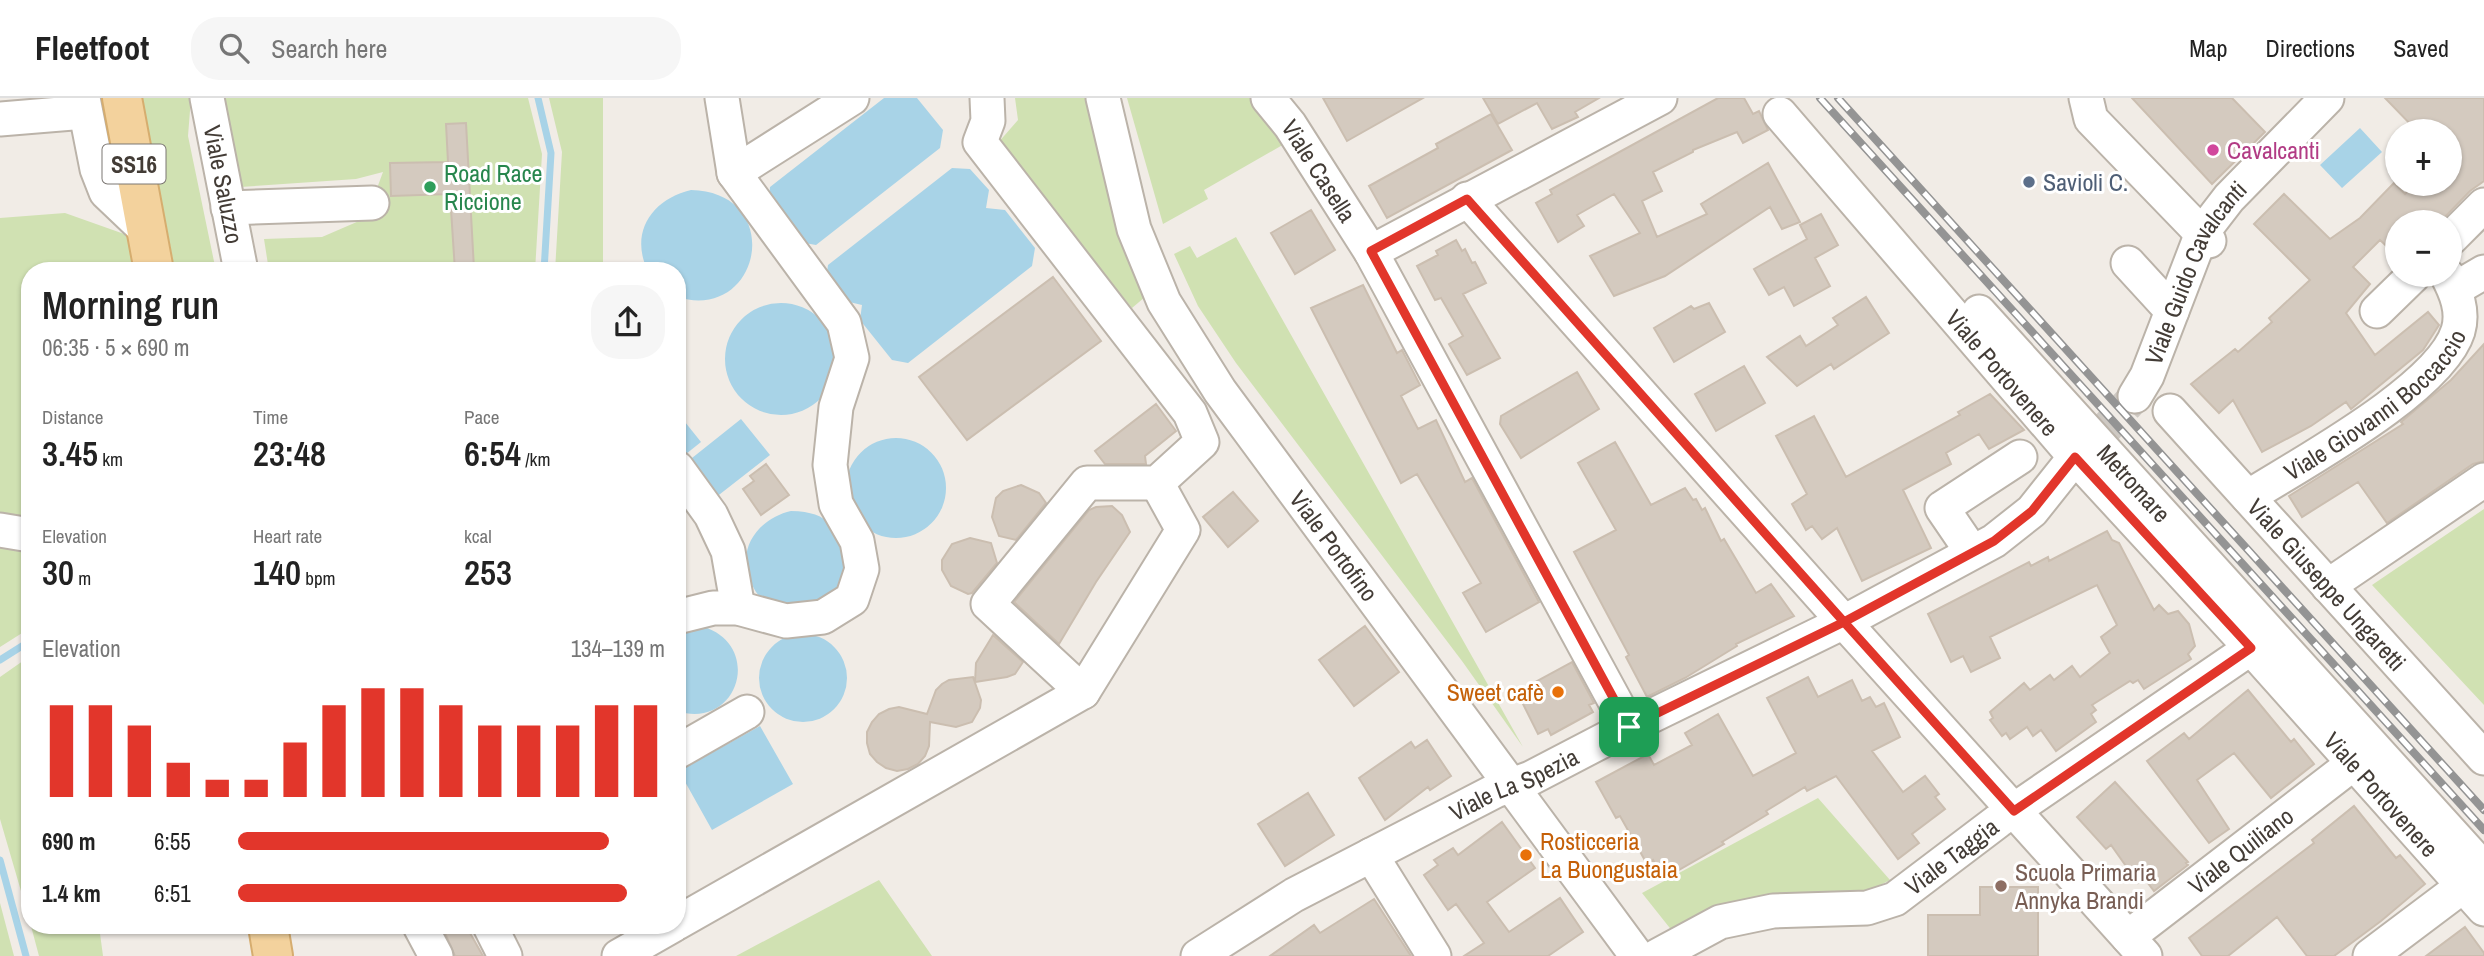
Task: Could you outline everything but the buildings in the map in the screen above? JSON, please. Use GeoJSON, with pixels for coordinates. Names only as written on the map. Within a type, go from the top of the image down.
{"type":"FeatureCollection","features":[{"type":"Feature","properties":{"kind":"main road","name":"SS16"},"geometry":{"type":"LineString","coordinates":[[122,98],[152,262]]}},
{"type":"Feature","properties":{"kind":"main road"},"geometry":{"type":"LineString","coordinates":[[269,934],[273,956]]}},
{"type":"Feature","properties":{"kind":"street","name":"Viale Saluzzo"},"geometry":{"type":"LineString","coordinates":[[207,98],[239,262]]}},
{"type":"Feature","properties":{"kind":"street"},"geometry":{"type":"LineString","coordinates":[[686,615],[713,608],[738,608],[786,621],[823,617],[852,599],[862,569],[857,541],[836,504],[830,465],[836,407],[852,358],[844,323],[734,173],[722,98]]}},
{"type":"Feature","properties":{"kind":"street"},"geometry":{"type":"LineString","coordinates":[[734,173],[852,98]]}},
{"type":"Feature","properties":{"kind":"street"},"geometry":{"type":"LineString","coordinates":[[987,98],[988,121],[979,142],[1190,413],[1202,442],[1157,483],[1087,483],[988,604],[1083,692]]}},
{"type":"Feature","properties":{"kind":"street","name":"Viale Portofino"},"geometry":{"type":"LineString","coordinates":[[1103,98],[1134,229],[1164,302],[1346,581],[1428,688],[1510,785],[1637,956]]}},
{"type":"Feature","properties":{"kind":"street","name":"Viale Casella"},"geometry":{"type":"LineString","coordinates":[[1268,98],[1290,125],[1371,251],[1629,727]]}},
{"type":"Feature","properties":{"kind":"street"},"geometry":{"type":"LineString","coordinates":[[1371,251],[1660,98]]}},
{"type":"Feature","properties":{"kind":"street"},"geometry":{"type":"LineString","coordinates":[[2085,98],[2091,119],[2206,237]]}},
{"type":"Feature","properties":{"kind":"street","name":"Viale Guido Cavalcanti"},"geometry":{"type":"LineString","coordinates":[[2135,396],[2147,376],[2172,311],[2206,237],[2229,198],[2327,98]]}},
{"type":"Feature","properties":{"kind":"street"},"geometry":{"type":"LineString","coordinates":[[1,124],[84,105],[97,169],[106,192],[147,231]]}},
{"type":"Feature","properties":{"kind":"street","name":"Viale Portovenere"},"geometry":{"type":"LineString","coordinates":[[1782,106],[2083,450],[2251,648],[2354,763],[2477,888]]}},
{"type":"Feature","properties":{"kind":"street","name":"Metromare"},"geometry":{"type":"LineString","coordinates":[[1782,106],[2477,888]]}},
{"type":"Feature","properties":{"kind":"street"},"geometry":{"type":"LineString","coordinates":[[1467,199],[2136,946]]}},
{"type":"Feature","properties":{"kind":"street"},"geometry":{"type":"LineString","coordinates":[[228,208],[372,203]]}},
{"type":"Feature","properties":{"kind":"street"},"geometry":{"type":"LineString","coordinates":[[2462,227],[2484,205]]}},
{"type":"Feature","properties":{"kind":"street"},"geometry":{"type":"LineString","coordinates":[[2128,262],[2172,311]]}},
{"type":"Feature","properties":{"kind":"street","name":"Viale Giovanni Boccaccio"},"geometry":{"type":"LineString","coordinates":[[2462,279],[2484,272]]}},
{"type":"Feature","properties":{"kind":"street"},"geometry":{"type":"LineString","coordinates":[[2377,311],[2402,287]]}},
{"type":"Feature","properties":{"kind":"street","name":"Viale Giovanni Boccaccio"},"geometry":{"type":"LineString","coordinates":[[2248,497],[2396,404],[2440,361],[2458,333],[2461,314],[2453,287]]}},
{"type":"Feature","properties":{"kind":"street"},"geometry":{"type":"LineString","coordinates":[[1128,333],[1164,302]]}},
{"type":"Feature","properties":{"kind":"street","name":"Viale Giuseppe Ungaretti"},"geometry":{"type":"LineString","coordinates":[[2170,411],[2484,758]]}},
{"type":"Feature","properties":{"kind":"street","name":"Viale La Spezia"},"geometry":{"type":"LineString","coordinates":[[1198,956],[1294,895],[1495,791],[1531,778],[1844,622],[1994,541],[2032,511],[2083,450]]}},
{"type":"Feature","properties":{"kind":"street"},"geometry":{"type":"LineString","coordinates":[[1972,552],[1942,508],[2020,457]]}},
{"type":"Feature","properties":{"kind":"street"},"geometry":{"type":"LineString","coordinates":[[686,480],[711,514],[728,551],[738,608]]}},
{"type":"Feature","properties":{"kind":"street"},"geometry":{"type":"LineString","coordinates":[[2328,586],[2484,480]]}},
{"type":"Feature","properties":{"kind":"street"},"geometry":{"type":"LineString","coordinates":[[686,918],[1083,692],[1183,530],[1157,483]]}},
{"type":"Feature","properties":{"kind":"street"},"geometry":{"type":"LineString","coordinates":[[0,530],[21,534]]}},
{"type":"Feature","properties":{"kind":"street","name":"Viale Taggia"},"geometry":{"type":"LineString","coordinates":[[1657,956],[1720,922],[1773,911],[1867,908],[1884,917],[1895,899],[2014,811],[2251,648]]}},
{"type":"Feature","properties":{"kind":"street"},"geometry":{"type":"LineString","coordinates":[[686,747],[747,712]]}},
{"type":"Feature","properties":{"kind":"street","name":"Viale Quiliano"},"geometry":{"type":"LineString","coordinates":[[2136,946],[2354,763]]}},
{"type":"Feature","properties":{"kind":"street"},"geometry":{"type":"LineString","coordinates":[[1371,855],[1434,956]]}},
{"type":"Feature","properties":{"kind":"street"},"geometry":{"type":"LineString","coordinates":[[2370,956],[2477,888]]}},
{"type":"Feature","properties":{"kind":"street"},"geometry":{"type":"LineString","coordinates":[[424,934],[436,956]]}},
{"type":"Feature","properties":{"kind":"street"},"geometry":{"type":"LineString","coordinates":[[494,934],[505,956]]}},
{"type":"Feature","properties":{"kind":"street"},"geometry":{"type":"LineString","coordinates":[[619,956],[658,934]]}},
{"type":"Feature","properties":{"kind":"green space"},"geometry":{"type":"Polygon","coordinates":[[[142,98],[191,98],[188,136],[214,262],[173,262],[142,98]]]}},
{"type":"Feature","properties":{"kind":"green space"},"geometry":{"type":"Polygon","coordinates":[[[223,98],[528,98],[542,154],[536,262],[268,262],[264,239],[322,237],[366,218],[383,172],[356,179],[240,187],[223,98]]]}},
{"type":"Feature","properties":{"kind":"green space"},"geometry":{"type":"Polygon","coordinates":[[[549,98],[603,98],[603,262],[556,262],[562,152],[549,98]]]}},
{"type":"Feature","properties":{"kind":"green space"},"geometry":{"type":"Polygon","coordinates":[[[1015,98],[1088,98],[1145,297],[1132,308],[997,144],[1018,120],[1015,98]]]}},
{"type":"Feature","properties":{"kind":"green space"},"geometry":{"type":"Polygon","coordinates":[[[1127,98],[1253,98],[1286,143],[1204,190],[1208,199],[1163,224],[1127,98]]]}},
{"type":"Feature","properties":{"kind":"green space"},"geometry":{"type":"Polygon","coordinates":[[[65,213],[127,235],[132,262],[21,262],[21,518],[0,515],[0,218],[65,213]]]}},
{"type":"Feature","properties":{"kind":"green space"},"geometry":{"type":"Polygon","coordinates":[[[1236,237],[1523,747],[1462,661],[1236,363],[1198,306],[1174,254],[1190,246],[1197,258],[1236,237]]]}},
{"type":"Feature","properties":{"kind":"green space"},"geometry":{"type":"Polygon","coordinates":[[[2484,509],[2484,705],[2372,585],[2484,509]]]}},
{"type":"Feature","properties":{"kind":"green space"},"geometry":{"type":"Polygon","coordinates":[[[0,544],[21,547],[21,634],[0,647],[0,544]]]}},
{"type":"Feature","properties":{"kind":"green space"},"geometry":{"type":"Polygon","coordinates":[[[21,662],[21,891],[0,819],[0,677],[21,662]]]}},
{"type":"Feature","properties":{"kind":"green space"},"geometry":{"type":"Polygon","coordinates":[[[1818,798],[1890,880],[1869,891],[1673,932],[1642,893],[1818,798]]]}},
{"type":"Feature","properties":{"kind":"green space"},"geometry":{"type":"Polygon","coordinates":[[[879,880],[932,956],[736,956],[879,880]]]}},
{"type":"Feature","properties":{"kind":"green space"},"geometry":{"type":"Polygon","coordinates":[[[0,903],[14,956],[0,956],[0,903]]]}},
{"type":"Feature","properties":{"kind":"green space"},"geometry":{"type":"Polygon","coordinates":[[[33,934],[100,934],[103,956],[39,956],[33,934]]]}},
{"type":"Feature","properties":{"kind":"water"},"geometry":{"type":"Polygon","coordinates":[[[884,98],[917,98],[943,130],[940,148],[816,245],[799,242],[769,202],[770,187],[884,98]]]}},
{"type":"Feature","properties":{"kind":"water"},"geometry":{"type":"Polygon","coordinates":[[[2360,128],[2382,152],[2342,188],[2320,165],[2360,128]]]}},
{"type":"Feature","properties":{"kind":"water"},"geometry":{"type":"Polygon","coordinates":[[[952,168],[970,169],[989,190],[986,208],[1005,210],[1035,248],[1032,266],[908,363],[892,360],[860,320],[862,305],[845,301],[826,280],[828,265],[952,168]]]}},
{"type":"Feature","properties":{"kind":"water"},"geometry":{"type":"Polygon","coordinates":[[[691,190],[721,196],[741,211],[751,232],[751,254],[744,275],[728,292],[706,300],[686,298],[686,262],[645,262],[641,244],[648,220],[665,201],[691,190]]]}},
{"type":"Feature","properties":{"kind":"water"},"geometry":{"type":"Polygon","coordinates":[[[781,303],[802,308],[820,320],[832,338],[837,359],[832,380],[820,398],[802,410],[781,415],[760,410],[742,398],[730,380],[725,359],[730,338],[742,320],[760,308],[781,303]]]}},
{"type":"Feature","properties":{"kind":"water"},"geometry":{"type":"Polygon","coordinates":[[[741,419],[770,455],[715,498],[687,462],[741,419]]]}},
{"type":"Feature","properties":{"kind":"water"},"geometry":{"type":"Polygon","coordinates":[[[686,423],[701,442],[686,454],[686,423]]]}},
{"type":"Feature","properties":{"kind":"water"},"geometry":{"type":"Polygon","coordinates":[[[896,438],[924,446],[938,460],[946,488],[938,516],[924,530],[896,538],[868,530],[854,516],[846,488],[854,460],[868,446],[896,438]]]}},
{"type":"Feature","properties":{"kind":"water"},"geometry":{"type":"Polygon","coordinates":[[[791,511],[815,515],[829,524],[848,560],[840,587],[806,611],[763,599],[754,589],[747,569],[748,546],[753,536],[769,520],[791,511]]]}},
{"type":"Feature","properties":{"kind":"water"},"geometry":{"type":"Polygon","coordinates":[[[698,625],[719,634],[732,648],[738,665],[736,682],[729,697],[716,708],[698,714],[686,712],[686,627],[698,625]]]}},
{"type":"Feature","properties":{"kind":"water"},"geometry":{"type":"Polygon","coordinates":[[[794,634],[812,634],[828,641],[840,653],[847,669],[847,687],[840,703],[828,715],[812,722],[794,722],[778,715],[766,703],[759,687],[759,669],[766,653],[778,641],[794,634]]]}},
{"type":"Feature","properties":{"kind":"water"},"geometry":{"type":"Polygon","coordinates":[[[760,726],[793,784],[712,830],[686,784],[686,767],[760,726]]]}},
{"type":"Feature","properties":{"kind":"waterway"},"geometry":{"type":"LineString","coordinates":[[538,98],[551,153],[545,262]]}},
{"type":"Feature","properties":{"kind":"waterway"},"geometry":{"type":"LineString","coordinates":[[0,660],[21,647]]}},
{"type":"Feature","properties":{"kind":"waterway"},"geometry":{"type":"LineString","coordinates":[[0,860],[26,956]]}},
{"type":"Feature","properties":{"kind":"tunnel"},"geometry":{"type":"LineString","coordinates":[[2092,444],[2135,396]]}},
{"type":"Feature","properties":{"kind":"railway"},"geometry":{"type":"LineString","coordinates":[[1820,98],[2484,830]]}},
{"type":"Feature","properties":{"kind":"railway"},"geometry":{"type":"LineString","coordinates":[[1838,98],[2484,810]]}},
{"type":"Feature","properties":{"kind":"place","name":"Cavalcanti"},"geometry":{"type":"Point","coordinates":[2213,150]}},
{"type":"Feature","properties":{"kind":"place","name":"Savioli C."},"geometry":{"type":"Point","coordinates":[2029,182]}},
{"type":"Feature","properties":{"kind":"place","name":"Road Race Riccione"},"geometry":{"type":"Point","coordinates":[430,187]}},
{"type":"Feature","properties":{"kind":"place","name":"Sweet cafè"},"geometry":{"type":"Point","coordinates":[1558,692]}},
{"type":"Feature","properties":{"kind":"place","name":"Rosticceria La Buongustaia"},"geometry":{"type":"Point","coordinates":[1526,855]}},
{"type":"Feature","properties":{"kind":"place","name":"Scuola Primaria Annyka Brandi"},"geometry":{"type":"Point","coordinates":[2001,886]}},
{"type":"Feature","properties":{"kind":"route"},"geometry":{"type":"LineString","coordinates":[[1629,727],[1371,251],[1467,199],[1844,622],[1994,541],[2032,511],[2075,457],[2251,648],[2014,811],[1844,622],[1629,727]]}}]}
